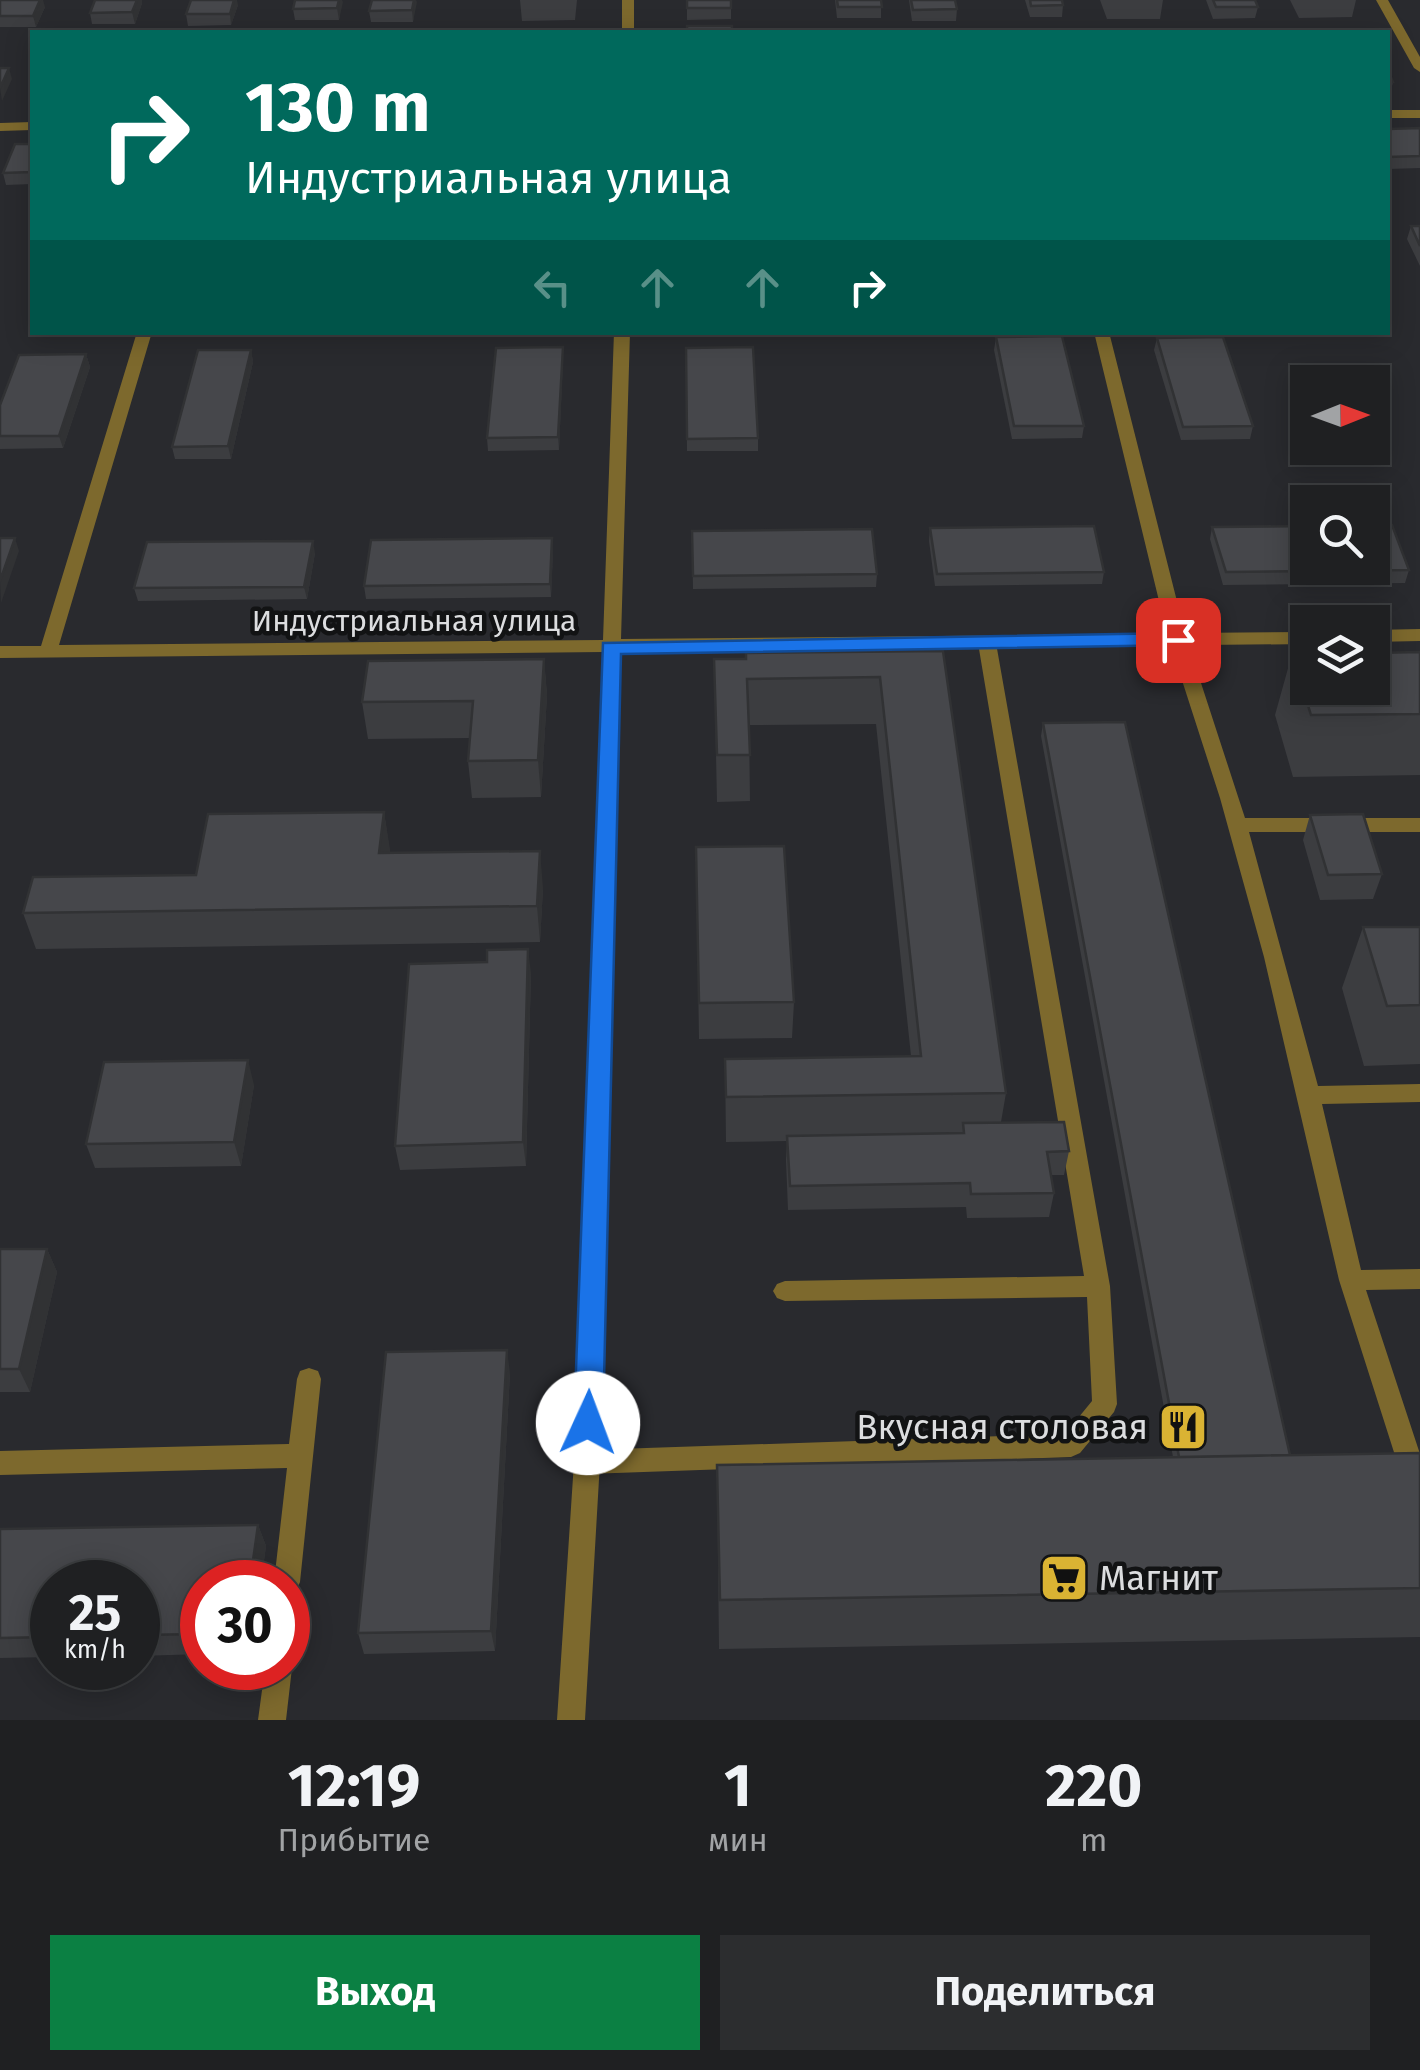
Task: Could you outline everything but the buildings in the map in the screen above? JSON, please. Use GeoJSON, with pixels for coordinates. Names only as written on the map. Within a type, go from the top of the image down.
{"type":"FeatureCollection","features":[{"type":"Feature","properties":{"kind":"street"},"geometry":{"type":"LineString","coordinates":[[628,0],[628,30]]}},
{"type":"Feature","properties":{"kind":"street"},"geometry":{"type":"LineString","coordinates":[[1382,0],[1420,68]]}},
{"type":"Feature","properties":{"kind":"street"},"geometry":{"type":"LineString","coordinates":[[1390,114],[1420,114]]}},
{"type":"Feature","properties":{"kind":"street"},"geometry":{"type":"LineString","coordinates":[[0,127],[30,126]]}},
{"type":"Feature","properties":{"kind":"street"},"geometry":{"type":"LineString","coordinates":[[48,650],[145,335]]}},
{"type":"Feature","properties":{"kind":"street"},"geometry":{"type":"LineString","coordinates":[[571,1720],[587,1462],[622,335]]}},
{"type":"Feature","properties":{"kind":"street"},"geometry":{"type":"LineString","coordinates":[[1101,335],[1178,640],[1238,825],[1312,1095],[1352,1280],[1420,1493]]}},
{"type":"Feature","properties":{"kind":"street"},"geometry":{"type":"LineString","coordinates":[[1390,636],[1420,635]]}},
{"type":"Feature","properties":{"kind":"street","name":"Индустриальная улица"},"geometry":{"type":"LineString","coordinates":[[0,652],[1290,638]]}},
{"type":"Feature","properties":{"kind":"street"},"geometry":{"type":"LineString","coordinates":[[587,1462],[1071,1445],[1105,1404],[1098,1286],[987,643]]}},
{"type":"Feature","properties":{"kind":"street"},"geometry":{"type":"LineString","coordinates":[[1238,825],[1420,825]]}},
{"type":"Feature","properties":{"kind":"street"},"geometry":{"type":"LineString","coordinates":[[1312,1095],[1420,1094]]}},
{"type":"Feature","properties":{"kind":"street"},"geometry":{"type":"LineString","coordinates":[[1352,1280],[1420,1279]]}},
{"type":"Feature","properties":{"kind":"street"},"geometry":{"type":"LineString","coordinates":[[785,1292],[1098,1286]]}},
{"type":"Feature","properties":{"kind":"street"},"geometry":{"type":"LineString","coordinates":[[289,1560],[309,1378]]}},
{"type":"Feature","properties":{"kind":"street"},"geometry":{"type":"LineString","coordinates":[[0,1463],[300,1456]]}},
{"type":"Feature","properties":{"kind":"street"},"geometry":{"type":"LineString","coordinates":[[272,1720],[275,1690]]}},
{"type":"Feature","properties":{"kind":"place","name":"Вкусная столовая"},"geometry":{"type":"Point","coordinates":[1183,1427]}},
{"type":"Feature","properties":{"kind":"place","name":"Магнит"},"geometry":{"type":"Point","coordinates":[1064,1578]}},
{"type":"Feature","properties":{"kind":"route"},"geometry":{"type":"LineString","coordinates":[[588,1423],[610,648],[1178,640]]}}]}
